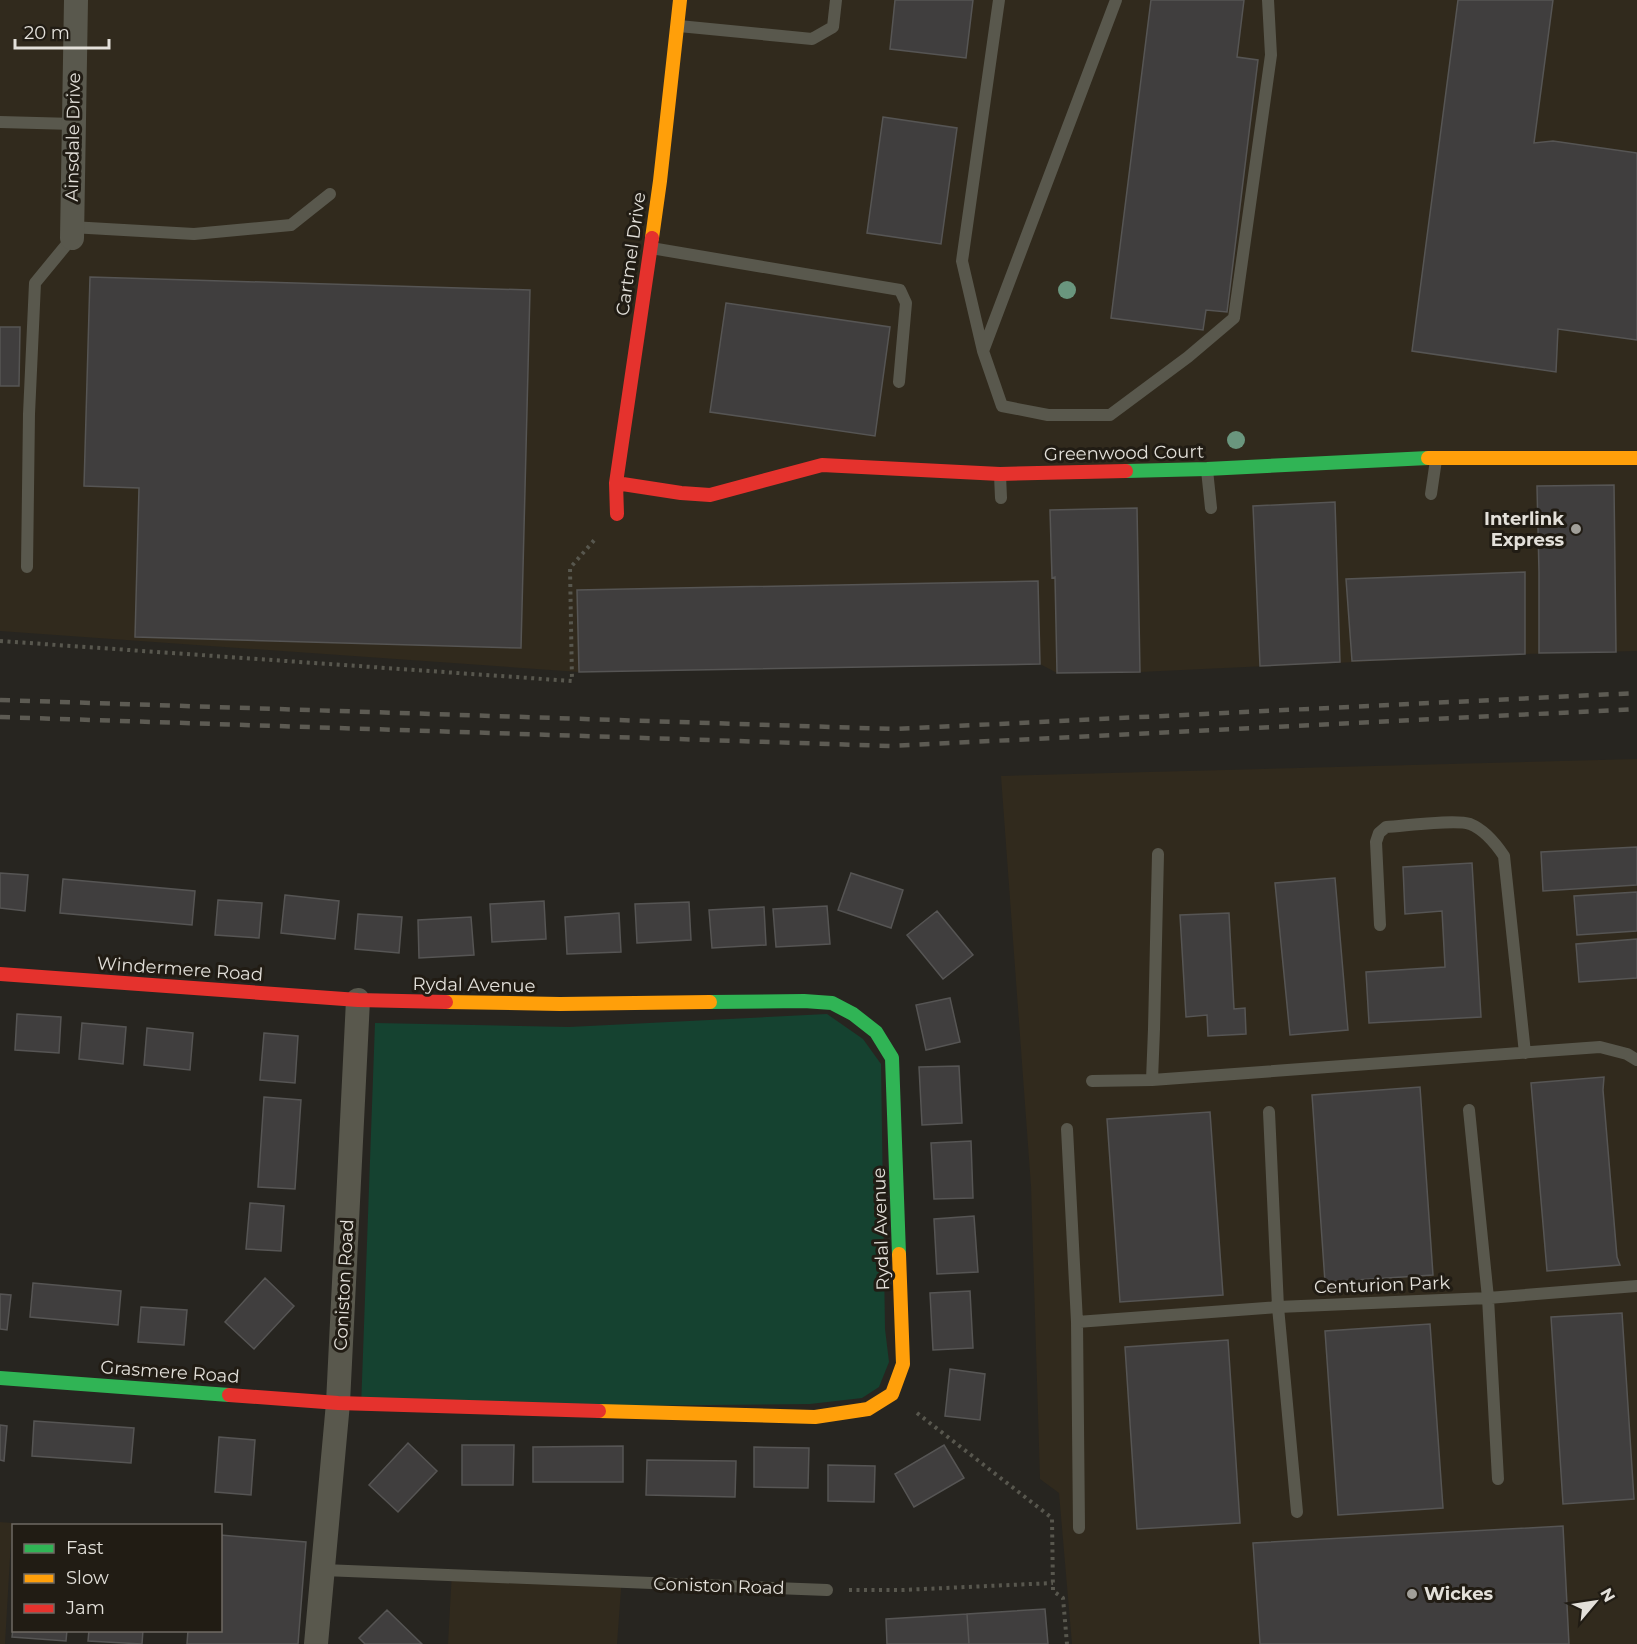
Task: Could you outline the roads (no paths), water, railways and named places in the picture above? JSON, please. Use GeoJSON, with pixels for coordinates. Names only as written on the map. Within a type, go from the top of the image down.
{"type":"FeatureCollection","features":[{"type":"Feature","properties":{"kind":"street","name":"Ainsdale Drive"},"geometry":{"type":"LineString","coordinates":[[72,233],[76,0]]}},
{"type":"Feature","properties":{"kind":"street","name":"Cartmel Drive"},"geometry":{"type":"LineString","coordinates":[[617,514],[616,483],[660,181],[680,0]]}},
{"type":"Feature","properties":{"kind":"street","name":"Greenwood Court"},"geometry":{"type":"LineString","coordinates":[[616,483],[710,495],[822,465],[1000,474],[1207,469],[1436,458],[1637,458]]}},
{"type":"Feature","properties":{"kind":"street","name":"Windermere Road"},"geometry":{"type":"LineString","coordinates":[[0,974],[358,1000]]}},
{"type":"Feature","properties":{"kind":"street","name":"Rydal Avenue"},"geometry":{"type":"LineString","coordinates":[[338,1403],[815,1417],[868,1409],[892,1394],[903,1364],[892,1058],[876,1032],[854,1014],[832,1003],[804,1001],[560,1004],[358,1000]]}},
{"type":"Feature","properties":{"kind":"street","name":"Coniston Road"},"geometry":{"type":"LineString","coordinates":[[316,1644],[338,1403],[358,1000]]}},
{"type":"Feature","properties":{"kind":"street","name":"Grasmere Road"},"geometry":{"type":"LineString","coordinates":[[0,1378],[338,1403]]}},
{"type":"Feature","properties":{"kind":"lane"},"geometry":{"type":"LineString","coordinates":[[677,26],[812,39],[833,27],[836,0]]}},
{"type":"Feature","properties":{"kind":"lane"},"geometry":{"type":"LineString","coordinates":[[999,0],[962,261],[983,351],[1002,406],[1048,415],[1110,415],[1188,357],[1234,318],[1271,55],[1268,0]]}},
{"type":"Feature","properties":{"kind":"lane"},"geometry":{"type":"LineString","coordinates":[[983,351],[1116,0]]}},
{"type":"Feature","properties":{"kind":"lane"},"geometry":{"type":"LineString","coordinates":[[0,122],[74,124]]}},
{"type":"Feature","properties":{"kind":"lane"},"geometry":{"type":"LineString","coordinates":[[27,567],[29,414],[35,283],[72,233],[194,234],[291,225],[330,194]]}},
{"type":"Feature","properties":{"kind":"lane"},"geometry":{"type":"LineString","coordinates":[[650,248],[900,290],[906,303],[899,382]]}},
{"type":"Feature","properties":{"kind":"lane"},"geometry":{"type":"LineString","coordinates":[[1431,494],[1436,458]]}},
{"type":"Feature","properties":{"kind":"lane"},"geometry":{"type":"LineString","coordinates":[[1207,469],[1211,508]]}},
{"type":"Feature","properties":{"kind":"lane"},"geometry":{"type":"LineString","coordinates":[[1000,474],[1000,498]]}},
{"type":"Feature","properties":{"kind":"lane"},"geometry":{"type":"LineString","coordinates":[[775,478],[780,493]]}},
{"type":"Feature","properties":{"kind":"lane"},"geometry":{"type":"LineString","coordinates":[[1380,925],[1376,842],[1379,833],[1386,827],[1471,824],[1489,837],[1504,856],[1525,1053]]}},
{"type":"Feature","properties":{"kind":"lane"},"geometry":{"type":"LineString","coordinates":[[1152,1080],[1158,854]]}},
{"type":"Feature","properties":{"kind":"lane"},"geometry":{"type":"LineString","coordinates":[[1092,1081],[1152,1080],[1600,1047],[1627,1054],[1637,1060]]}},
{"type":"Feature","properties":{"kind":"lane"},"geometry":{"type":"LineString","coordinates":[[1468,1110],[1488,1299],[1498,1479]]}},
{"type":"Feature","properties":{"kind":"lane"},"geometry":{"type":"LineString","coordinates":[[1269,1112],[1278,1307],[1297,1512]]}},
{"type":"Feature","properties":{"kind":"lane"},"geometry":{"type":"LineString","coordinates":[[1067,1129],[1077,1322],[1079,1528]]}},
{"type":"Feature","properties":{"kind":"lane","name":"Centurion Park"},"geometry":{"type":"LineString","coordinates":[[1077,1322],[1278,1307],[1488,1299],[1637,1286]]}},
{"type":"Feature","properties":{"kind":"lane","name":"Coniston Road"},"geometry":{"type":"LineString","coordinates":[[323,1570],[827,1590]]}},
{"type":"Feature","properties":{"kind":"railway"},"geometry":{"type":"LineString","coordinates":[[0,700],[894,729],[1637,693]]}},
{"type":"Feature","properties":{"kind":"railway"},"geometry":{"type":"LineString","coordinates":[[0,717],[891,746],[1637,709]]}},
{"type":"Feature","properties":{"kind":"place","name":"Interlink Express"},"geometry":{"type":"Point","coordinates":[1576,529]}},
{"type":"Feature","properties":{"kind":"place","name":"Wickes"},"geometry":{"type":"Point","coordinates":[1412,1594]}}]}
